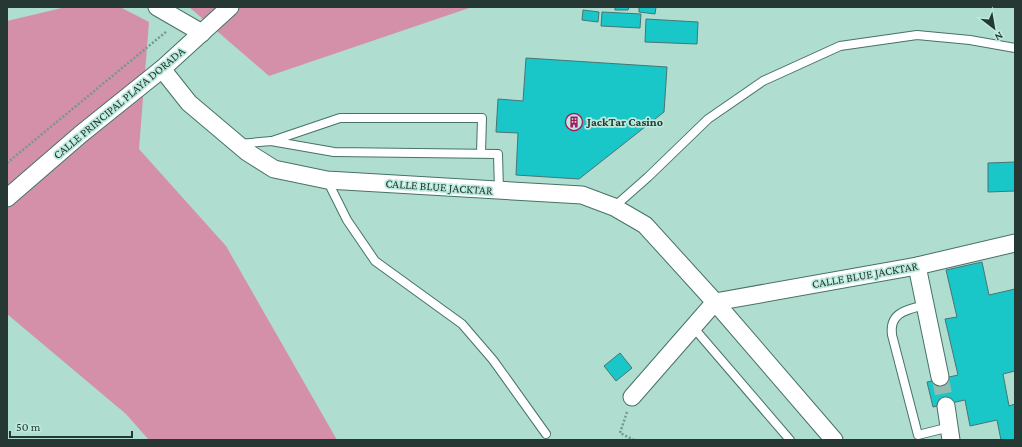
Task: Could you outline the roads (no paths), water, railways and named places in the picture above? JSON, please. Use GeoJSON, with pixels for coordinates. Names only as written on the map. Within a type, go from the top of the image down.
{"type":"FeatureCollection","features":[{"type":"Feature","properties":{"kind":"street"},"geometry":{"type":"LineString","coordinates":[[158,7],[202,33]]}},
{"type":"Feature","properties":{"kind":"street","name":"CALLE PRINCIPAL PLAYA DORADA"},"geometry":{"type":"LineString","coordinates":[[7,198],[81,134],[162,69],[230,7]]}},
{"type":"Feature","properties":{"kind":"street","name":"CALLE BLUE JACKTAR"},"geometry":{"type":"LineString","coordinates":[[162,69],[189,103],[247,152],[274,169],[327,180],[582,195],[614,207],[644,225],[715,302],[834,440]]}},
{"type":"Feature","properties":{"kind":"street","name":"CALLE BLUE JACKTAR"},"geometry":{"type":"LineString","coordinates":[[715,302],[917,266],[1015,243]]}},
{"type":"Feature","properties":{"kind":"street"},"geometry":{"type":"LineString","coordinates":[[917,266],[940,377]]}},
{"type":"Feature","properties":{"kind":"street"},"geometry":{"type":"LineString","coordinates":[[632,397],[715,302]]}},
{"type":"Feature","properties":{"kind":"street"},"geometry":{"type":"LineString","coordinates":[[946,406],[950,433]]}},
{"type":"Feature","properties":{"kind":"lane"},"geometry":{"type":"LineString","coordinates":[[614,207],[648,177],[708,119],[763,81],[840,46],[917,35],[970,40],[1015,48]]}},
{"type":"Feature","properties":{"kind":"lane"},"geometry":{"type":"LineString","coordinates":[[238,144],[271,141],[340,118],[482,118],[482,153]]}},
{"type":"Feature","properties":{"kind":"lane"},"geometry":{"type":"LineString","coordinates":[[271,141],[334,152],[498,154],[499,191]]}},
{"type":"Feature","properties":{"kind":"lane"},"geometry":{"type":"LineString","coordinates":[[327,180],[347,220],[376,261],[462,324],[494,360],[546,434]]}},
{"type":"Feature","properties":{"kind":"lane"},"geometry":{"type":"LineString","coordinates":[[925,305],[907,310],[895,317],[891,326],[892,335],[918,435],[950,433]]}},
{"type":"Feature","properties":{"kind":"lane"},"geometry":{"type":"LineString","coordinates":[[693,327],[790,440]]}},
{"type":"Feature","properties":{"kind":"tunnel"},"geometry":{"type":"LineString","coordinates":[[940,377],[946,406]]}},
{"type":"Feature","properties":{"kind":"place","name":"JackTar Casino"},"geometry":{"type":"Point","coordinates":[574,122]}}]}
